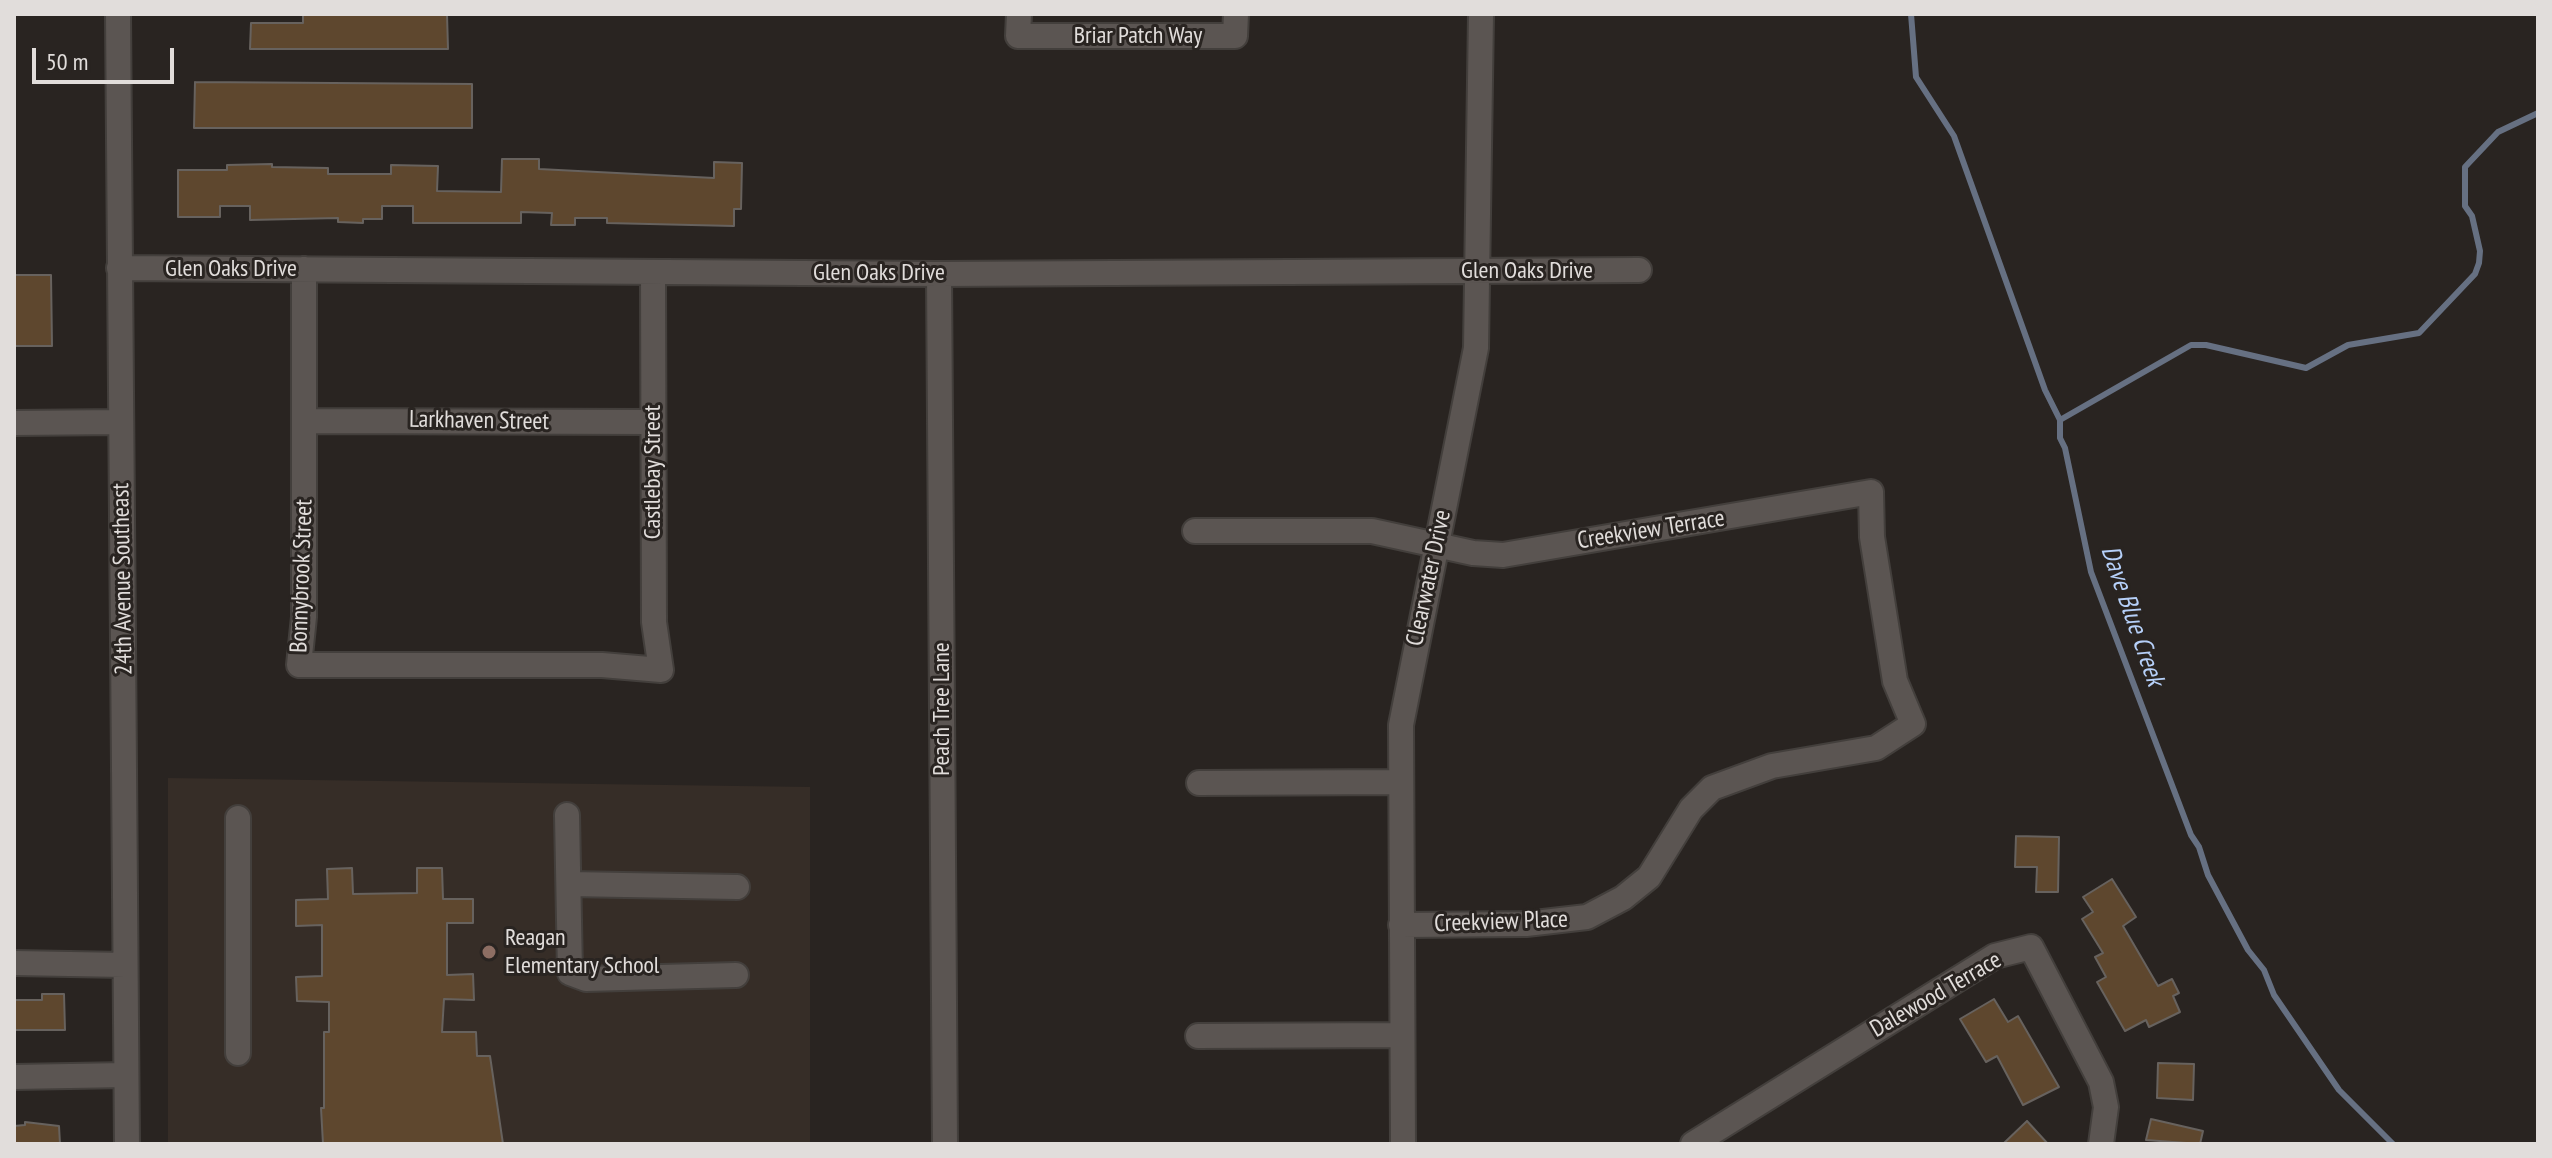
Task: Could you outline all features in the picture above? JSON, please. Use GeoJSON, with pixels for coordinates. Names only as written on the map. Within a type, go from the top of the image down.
{"type":"FeatureCollection","features":[{"type":"Feature","properties":{"kind":"street","name":"24th Avenue Southeast"},"geometry":{"type":"LineString","coordinates":[[118,14],[127,1144]]}},
{"type":"Feature","properties":{"kind":"street","name":"Briar Patch Way"},"geometry":{"type":"LineString","coordinates":[[1018,25],[1235,36],[1236,14]]}},
{"type":"Feature","properties":{"kind":"street","name":"Clearwater Drive"},"geometry":{"type":"LineString","coordinates":[[1403,1144],[1400,782],[1403,704],[1476,348],[1481,14]]}},
{"type":"Feature","properties":{"kind":"street","name":"Glen Oaks Drive"},"geometry":{"type":"LineString","coordinates":[[119,268],[939,274],[1639,270]]}},
{"type":"Feature","properties":{"kind":"street","name":"Bonnybrook Street"},"geometry":{"type":"LineString","coordinates":[[304,269],[304,617],[299,665],[602,665],[661,670]]}},
{"type":"Feature","properties":{"kind":"street","name":"Castlebay Street"},"geometry":{"type":"LineString","coordinates":[[653,273],[654,622],[661,670]]}},
{"type":"Feature","properties":{"kind":"street","name":"Peach Tree Lane"},"geometry":{"type":"LineString","coordinates":[[939,274],[945,1144]]}},
{"type":"Feature","properties":{"kind":"street","name":"Larkhaven Street"},"geometry":{"type":"LineString","coordinates":[[306,421],[652,422]]}},
{"type":"Feature","properties":{"kind":"street"},"geometry":{"type":"LineString","coordinates":[[14,423],[121,422]]}},
{"type":"Feature","properties":{"kind":"street","name":"Creekview Terrace"},"geometry":{"type":"LineString","coordinates":[[1195,531],[1352,529],[1399,534],[1473,553],[1503,555],[1871,492],[1872,537],[1895,681],[1913,724]]}},
{"type":"Feature","properties":{"kind":"street","name":"Creekview Place"},"geometry":{"type":"LineString","coordinates":[[1401,925],[1526,924],[1587,917],[1623,898],[1649,877],[1691,809],[1712,788],[1772,766],[1876,748],[1913,724]]}},
{"type":"Feature","properties":{"kind":"street"},"geometry":{"type":"LineString","coordinates":[[1199,783],[1400,782]]}},
{"type":"Feature","properties":{"kind":"street"},"geometry":{"type":"LineString","coordinates":[[567,815],[570,973],[586,979],[736,975]]}},
{"type":"Feature","properties":{"kind":"street"},"geometry":{"type":"LineString","coordinates":[[238,818],[238,1053]]}},
{"type":"Feature","properties":{"kind":"street"},"geometry":{"type":"LineString","coordinates":[[569,884],[737,887]]}},
{"type":"Feature","properties":{"kind":"street","name":"Dalewood Terrace"},"geometry":{"type":"LineString","coordinates":[[1693,1144],[1995,956],[2031,947],[2101,1082],[2106,1107],[2101,1144]]}},
{"type":"Feature","properties":{"kind":"street"},"geometry":{"type":"LineString","coordinates":[[14,963],[125,965]]}},
{"type":"Feature","properties":{"kind":"street"},"geometry":{"type":"LineString","coordinates":[[1198,1036],[1402,1035]]}},
{"type":"Feature","properties":{"kind":"street"},"geometry":{"type":"LineString","coordinates":[[14,1077],[126,1075]]}},
{"type":"Feature","properties":{"kind":"shaded area","name":"Reagan Elementary School"},"geometry":{"type":"Polygon","coordinates":[[[168,778],[810,787],[810,1144],[168,1144],[168,778]]]}},
{"type":"Feature","properties":{"kind":"building"},"geometry":{"type":"Polygon","coordinates":[[[303,14],[447,14],[448,49],[250,49],[251,23],[303,23],[303,14]]]}},
{"type":"Feature","properties":{"kind":"building"},"geometry":{"type":"Polygon","coordinates":[[[195,82],[472,84],[472,128],[194,128],[195,82]]]}},
{"type":"Feature","properties":{"kind":"building"},"geometry":{"type":"Polygon","coordinates":[[[502,159],[539,159],[539,169],[714,178],[714,162],[742,163],[741,209],[734,209],[734,226],[607,223],[607,218],[575,218],[575,225],[551,225],[552,213],[521,212],[521,223],[413,223],[413,206],[382,206],[382,219],[363,219],[363,223],[338,222],[338,218],[250,220],[250,206],[220,206],[220,217],[178,217],[178,170],[227,170],[227,165],[272,164],[272,167],[328,168],[328,174],[391,174],[391,165],[438,166],[437,191],[501,192],[502,159]]]}},
{"type":"Feature","properties":{"kind":"building"},"geometry":{"type":"Polygon","coordinates":[[[14,275],[51,275],[52,346],[14,346],[14,275]]]}},
{"type":"Feature","properties":{"kind":"building"},"geometry":{"type":"Polygon","coordinates":[[[2016,836],[2059,837],[2058,892],[2036,892],[2037,867],[2015,867],[2016,836]]]}},
{"type":"Feature","properties":{"kind":"building"},"geometry":{"type":"Polygon","coordinates":[[[352,868],[353,894],[417,893],[417,868],[442,868],[443,899],[473,899],[473,923],[447,923],[447,975],[473,974],[474,1000],[444,999],[442,1032],[476,1032],[477,1056],[490,1056],[503,1144],[323,1144],[324,1032],[329,1032],[329,1002],[297,1001],[296,977],[322,976],[322,925],[296,926],[296,900],[328,899],[327,869],[352,868]]]}},
{"type":"Feature","properties":{"kind":"building"},"geometry":{"type":"Polygon","coordinates":[[[2112,879],[2136,917],[2123,926],[2158,986],[2172,979],[2179,993],[2173,996],[2180,1012],[2149,1027],[2146,1020],[2125,1031],[2097,982],[2106,977],[2095,957],[2103,953],[2082,919],[2093,912],[2083,897],[2112,879]]]}},
{"type":"Feature","properties":{"kind":"building"},"geometry":{"type":"Polygon","coordinates":[[[42,994],[64,994],[65,1030],[14,1030],[14,1000],[42,1000],[42,994]]]}},
{"type":"Feature","properties":{"kind":"building"},"geometry":{"type":"Polygon","coordinates":[[[1994,999],[2008,1022],[2018,1016],[2059,1087],[2023,1105],[1997,1056],[1986,1062],[1960,1019],[1994,999]]]}},
{"type":"Feature","properties":{"kind":"building"},"geometry":{"type":"Polygon","coordinates":[[[2158,1063],[2194,1064],[2193,1100],[2157,1098],[2158,1063]]]}},
{"type":"Feature","properties":{"kind":"building"},"geometry":{"type":"Polygon","coordinates":[[[2151,1119],[2203,1131],[2200,1144],[2146,1140],[2151,1119]]]}},
{"type":"Feature","properties":{"kind":"building"},"geometry":{"type":"Polygon","coordinates":[[[2027,1121],[2048,1144],[2003,1144],[2027,1121]]]}},
{"type":"Feature","properties":{"kind":"building"},"geometry":{"type":"Polygon","coordinates":[[[25,1122],[59,1126],[60,1144],[14,1144],[14,1126],[25,1125],[25,1122]]]}},
{"type":"Feature","properties":{"kind":"waterway","name":"Dave Blue Creek"},"geometry":{"type":"LineString","coordinates":[[1911,14],[1916,77],[1954,136],[2045,390],[2060,420],[2060,438],[2065,448],[2091,572],[2208,875],[2248,950],[2264,970],[2274,995],[2339,1090],[2393,1144]]}},
{"type":"Feature","properties":{"kind":"waterway"},"geometry":{"type":"LineString","coordinates":[[2060,420],[2191,345],[2206,345],[2306,368],[2348,345],[2419,333],[2475,274],[2479,263],[2480,251],[2472,216],[2465,206],[2465,167],[2498,132],[2538,113]]}},
{"type":"Feature","properties":{"kind":"place","name":"Reagan Elementary School"},"geometry":{"type":"Point","coordinates":[489,952]}}]}
